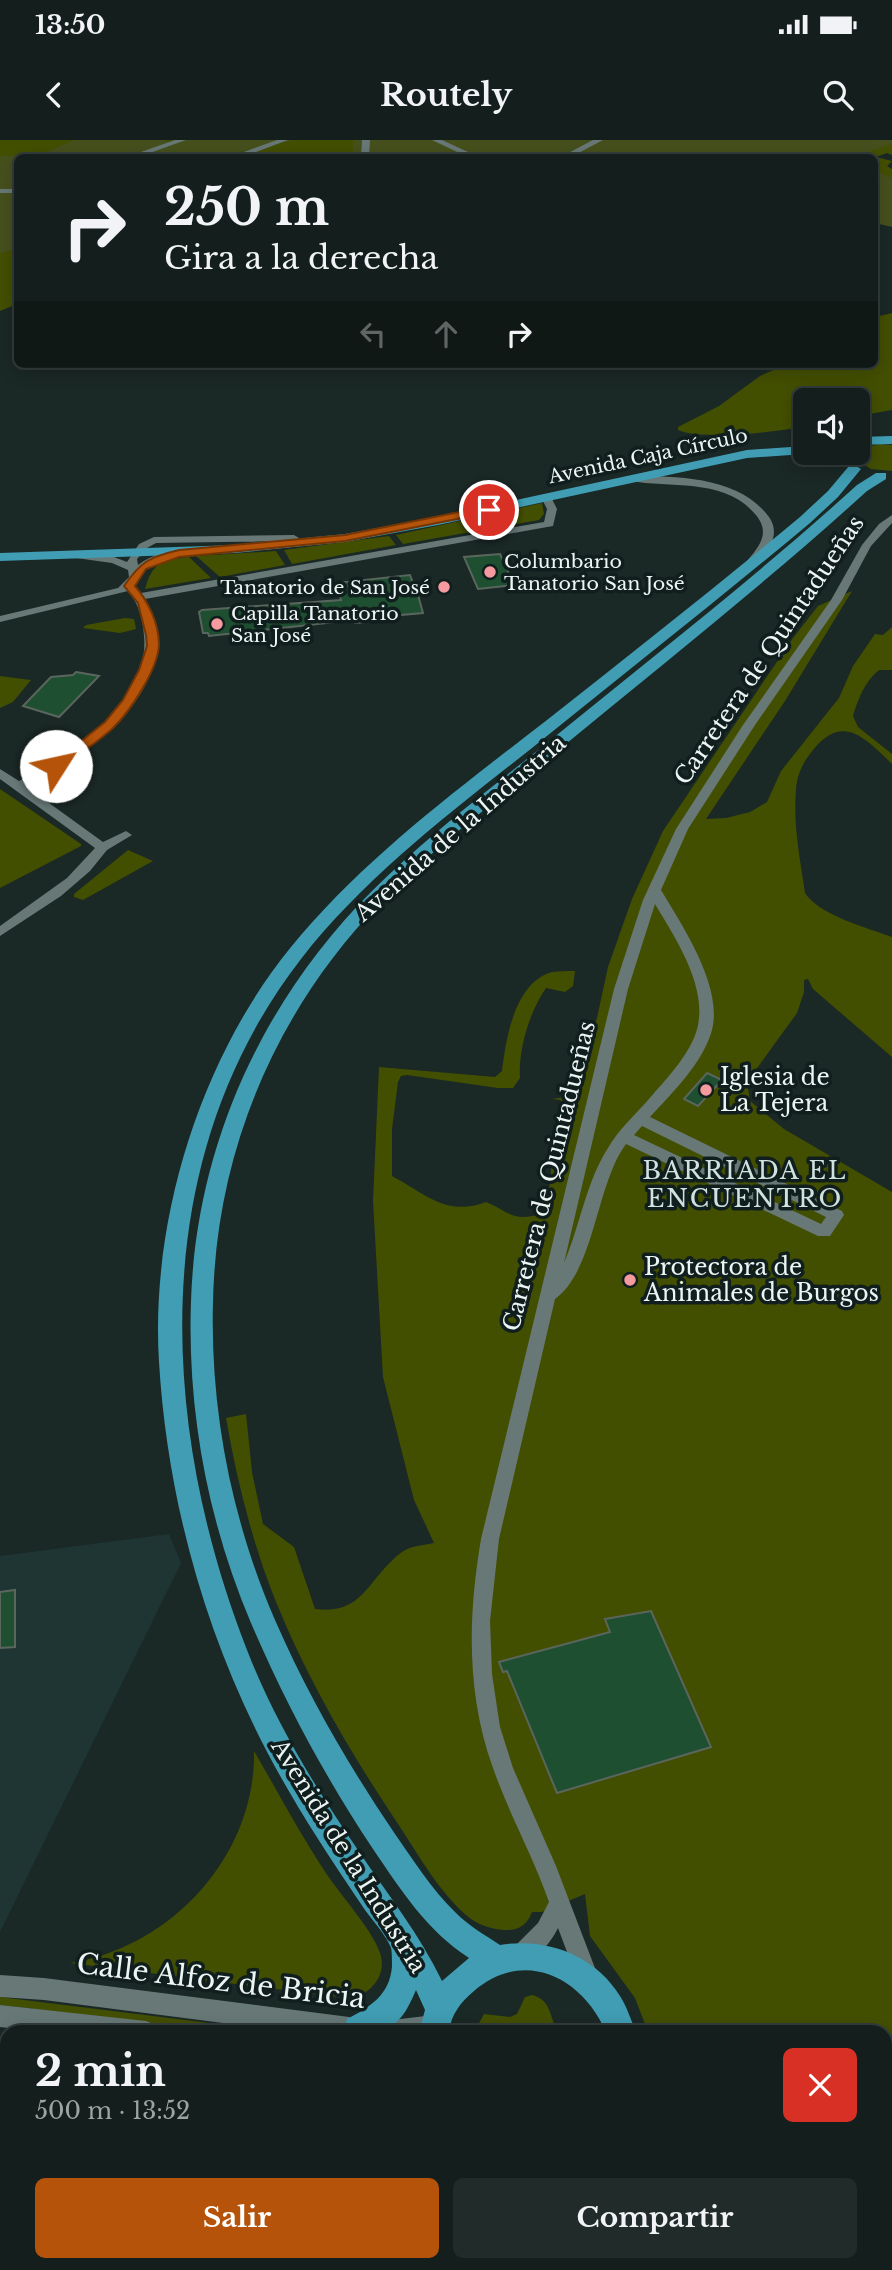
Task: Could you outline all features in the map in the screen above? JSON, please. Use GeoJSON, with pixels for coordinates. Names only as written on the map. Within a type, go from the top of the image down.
{"type":"FeatureCollection","features":[{"type":"Feature","properties":{"kind":"main road"},"geometry":{"type":"LineString","coordinates":[[870,440],[891,439]]}},
{"type":"Feature","properties":{"kind":"main road","name":"Avenida Caja Círculo"},"geometry":{"type":"LineString","coordinates":[[0,557],[71,555],[294,538],[413,519],[743,448],[793,445]]}},
{"type":"Feature","properties":{"kind":"main road","name":"Avenida Caja Círculo"},"geometry":{"type":"LineString","coordinates":[[0,551],[235,549],[371,534],[747,454],[793,451]]}},
{"type":"Feature","properties":{"kind":"main road"},"geometry":{"type":"LineString","coordinates":[[850,465],[854,469],[887,476]]}},
{"type":"Feature","properties":{"kind":"main road","name":"Avenida de la Industria"},"geometry":{"type":"LineString","coordinates":[[436,2023],[424,1973],[279,1748],[237,1659],[204,1565],[178,1458],[167,1324],[173,1255],[187,1176],[220,1082],[265,996],[310,937],[385,862],[480,781],[716,593],[844,483],[854,469]]}},
{"type":"Feature","properties":{"kind":"main road","name":"Avenida de la Industria"},"geometry":{"type":"LineString","coordinates":[[510,1957],[463,1937],[435,1911],[352,1794],[306,1716],[273,1646],[240,1561],[216,1471],[202,1365],[201,1294],[205,1241],[229,1134],[246,1086],[289,1005],[326,953],[360,912],[485,801],[690,637],[862,488],[887,476]]}},
{"type":"Feature","properties":{"kind":"main road"},"geometry":{"type":"LineString","coordinates":[[366,2025],[391,2010],[403,1990],[407,1971],[406,1944]]}},
{"type":"Feature","properties":{"kind":"main road"},"geometry":{"type":"LineString","coordinates":[[436,2023],[450,1993],[463,1979],[510,1957],[546,1957],[568,1965],[588,1978],[604,1995],[619,2025]]}},
{"type":"Feature","properties":{"kind":"street"},"geometry":{"type":"LineString","coordinates":[[139,154],[182,140]]}},
{"type":"Feature","properties":{"kind":"street"},"geometry":{"type":"LineString","coordinates":[[245,153],[284,140]]}},
{"type":"Feature","properties":{"kind":"street"},"geometry":{"type":"LineString","coordinates":[[436,140],[469,154]]}},
{"type":"Feature","properties":{"kind":"street"},"geometry":{"type":"LineString","coordinates":[[570,154],[599,140]]}},
{"type":"Feature","properties":{"kind":"street","name":"Avenida de la Industria"},"geometry":{"type":"LineString","coordinates":[[628,479],[662,479],[705,485],[743,500],[761,513],[770,533],[766,545],[762,552],[716,593]]}},
{"type":"Feature","properties":{"kind":"street"},"geometry":{"type":"LineString","coordinates":[[140,597],[549,524],[552,509],[547,497]]}},
{"type":"Feature","properties":{"kind":"street","name":"Carretera de Quintadueñas"},"geometry":{"type":"LineString","coordinates":[[588,1978],[560,1903],[498,1755],[485,1707],[479,1653],[480,1606],[490,1539],[621,989],[654,890],[674,844],[700,800],[836,600],[851,570],[881,528],[892,518]]}},
{"type":"Feature","properties":{"kind":"street"},"geometry":{"type":"LineString","coordinates":[[19,786],[86,746],[109,725],[139,683],[153,646],[134,575],[132,559],[136,548]]}},
{"type":"Feature","properties":{"kind":"street"},"geometry":{"type":"LineString","coordinates":[[0,619],[100,597],[161,558],[235,549]]}},
{"type":"Feature","properties":{"kind":"street"},"geometry":{"type":"LineString","coordinates":[[71,555],[114,560],[134,575]]}},
{"type":"Feature","properties":{"kind":"street"},"geometry":{"type":"LineString","coordinates":[[0,773],[24,774],[49,770]]}},
{"type":"Feature","properties":{"kind":"street"},"geometry":{"type":"LineString","coordinates":[[0,773],[103,847]]}},
{"type":"Feature","properties":{"kind":"street"},"geometry":{"type":"LineString","coordinates":[[0,932],[65,884],[97,856],[103,847],[126,835]]}},
{"type":"Feature","properties":{"kind":"street"},"geometry":{"type":"LineString","coordinates":[[545,1301],[559,1286],[572,1259],[609,1159],[696,1047],[705,1028],[707,1005],[696,973],[676,928],[654,890]]}},
{"type":"Feature","properties":{"kind":"street"},"geometry":{"type":"LineString","coordinates":[[625,1137],[824,1232],[836,1215],[640,1119]]}},
{"type":"Feature","properties":{"kind":"street"},"geometry":{"type":"LineString","coordinates":[[510,1957],[546,1930],[560,1903]]}},
{"type":"Feature","properties":{"kind":"street","name":"Calle Alfoz de Bricia"},"geometry":{"type":"LineString","coordinates":[[0,1986],[326,2025]]}},
{"type":"Feature","properties":{"kind":"street"},"geometry":{"type":"LineString","coordinates":[[0,2016],[82,2025]]}},
{"type":"Feature","properties":{"kind":"shaded area"},"geometry":{"type":"Polygon","coordinates":[[[169,1534],[181,1563],[0,1932],[0,1556],[169,1534]]]}},
{"type":"Feature","properties":{"kind":"green space"},"geometry":{"type":"Polygon","coordinates":[[[0,140],[892,140],[892,155],[887,153],[878,156],[878,154],[14,154],[14,305],[0,311],[0,140]]]}},
{"type":"Feature","properties":{"kind":"green space"},"geometry":{"type":"Polygon","coordinates":[[[74,140],[164,140],[173,144],[181,140],[294,140],[233,154],[42,154],[74,140]]]}},
{"type":"Feature","properties":{"kind":"green space"},"geometry":{"type":"Polygon","coordinates":[[[353,140],[892,140],[892,144],[862,154],[353,154],[353,140]]]}},
{"type":"Feature","properties":{"kind":"green space"},"geometry":{"type":"Polygon","coordinates":[[[0,156],[14,156],[14,250],[0,253],[0,156]]]}},
{"type":"Feature","properties":{"kind":"green space"},"geometry":{"type":"Polygon","coordinates":[[[878,158],[892,161],[887,166],[892,169],[892,213],[878,211],[878,158]]]}},
{"type":"Feature","properties":{"kind":"green space"},"geometry":{"type":"Polygon","coordinates":[[[878,171],[892,178],[892,227],[878,224],[878,171]]]}},
{"type":"Feature","properties":{"kind":"green space"},"geometry":{"type":"Polygon","coordinates":[[[892,313],[892,410],[870,414],[870,388],[793,388],[793,428],[722,435],[678,430],[678,427],[719,406],[760,376],[778,368],[878,368],[878,316],[892,313]]]}},
{"type":"Feature","properties":{"kind":"green space"},"geometry":{"type":"Polygon","coordinates":[[[892,445],[892,471],[871,469],[865,465],[870,465],[870,446],[892,445]]]}},
{"type":"Feature","properties":{"kind":"green space"},"geometry":{"type":"Polygon","coordinates":[[[542,503],[544,514],[539,520],[403,544],[396,535],[542,503]]]}},
{"type":"Feature","properties":{"kind":"green space"},"geometry":{"type":"Polygon","coordinates":[[[389,536],[396,545],[292,564],[284,550],[389,536]]]}},
{"type":"Feature","properties":{"kind":"green space"},"geometry":{"type":"Polygon","coordinates":[[[276,551],[285,565],[220,577],[196,556],[276,551]]]}},
{"type":"Feature","properties":{"kind":"green space"},"geometry":{"type":"Polygon","coordinates":[[[189,557],[211,578],[145,589],[151,573],[160,564],[189,557]]]}},
{"type":"Feature","properties":{"kind":"green space"},"geometry":{"type":"Polygon","coordinates":[[[852,591],[785,701],[706,819],[726,818],[750,812],[767,802],[781,771],[839,698],[853,666],[875,634],[883,635],[892,627],[892,670],[879,670],[870,679],[853,716],[858,727],[892,754],[892,764],[854,733],[834,733],[813,750],[803,764],[796,790],[795,816],[805,893],[832,914],[892,937],[892,1057],[813,989],[808,979],[804,980],[804,992],[797,1013],[747,1082],[750,1101],[784,1129],[892,1192],[892,2025],[645,2025],[635,1998],[590,1936],[585,1894],[542,1912],[532,1912],[525,1924],[504,1930],[488,1927],[466,1915],[431,1874],[349,1747],[289,1632],[253,1534],[240,1488],[226,1418],[246,1414],[252,1472],[263,1524],[294,1547],[315,1609],[345,1606],[364,1592],[402,1552],[434,1543],[414,1500],[383,1377],[373,1201],[379,1067],[495,1077],[502,1071],[514,1014],[529,988],[539,978],[552,972],[575,971],[573,986],[565,992],[546,988],[540,997],[523,1043],[520,1078],[513,1088],[407,1075],[401,1076],[398,1082],[392,1129],[392,1176],[426,1196],[448,1205],[472,1206],[486,1202],[517,1216],[541,1214],[548,1203],[552,1158],[567,1107],[560,1100],[552,1099],[565,1097],[571,1091],[597,1018],[608,967],[632,899],[663,831],[793,638],[818,606],[852,591]]]}},
{"type":"Feature","properties":{"kind":"green space"},"geometry":{"type":"Polygon","coordinates":[[[125,618],[134,619],[136,629],[120,633],[83,628],[86,625],[125,618]]]}},
{"type":"Feature","properties":{"kind":"green space"},"geometry":{"type":"Polygon","coordinates":[[[0,676],[31,680],[13,702],[0,708],[0,676]]]}},
{"type":"Feature","properties":{"kind":"green space"},"geometry":{"type":"Polygon","coordinates":[[[0,789],[81,844],[81,846],[0,888],[0,789]]]}},
{"type":"Feature","properties":{"kind":"green space"},"geometry":{"type":"Polygon","coordinates":[[[128,850],[153,861],[83,900],[74,897],[74,894],[128,850]]]}},
{"type":"Feature","properties":{"kind":"green space"},"geometry":{"type":"Polygon","coordinates":[[[254,1751],[316,1858],[376,1944],[382,1961],[375,1984],[363,1994],[347,1998],[70,1963],[107,1954],[142,1938],[174,1916],[201,1890],[224,1860],[240,1826],[251,1789],[254,1751]]]}},
{"type":"Feature","properties":{"kind":"green space"},"geometry":{"type":"Polygon","coordinates":[[[532,1995],[543,2001],[555,2025],[478,2025],[484,2014],[510,2017],[517,2014],[525,1997],[532,1995]]]}},
{"type":"Feature","properties":{"kind":"green space"},"geometry":{"type":"Polygon","coordinates":[[[0,1997],[226,2025],[170,2025],[0,2005],[0,1997]]]}},
{"type":"Feature","properties":{"kind":"building","name":"Columbario Tanatorio San José"},"geometry":{"type":"Polygon","coordinates":[[[500,554],[514,585],[478,589],[464,557],[500,554]]]}},
{"type":"Feature","properties":{"kind":"building","name":"Tanatorio de San José"},"geometry":{"type":"Polygon","coordinates":[[[410,575],[413,583],[425,582],[429,594],[418,595],[423,613],[378,617],[379,621],[355,623],[354,620],[209,636],[208,633],[203,633],[199,612],[202,610],[341,600],[336,583],[410,575]]]}},
{"type":"Feature","properties":{"kind":"building"},"geometry":{"type":"Polygon","coordinates":[[[76,672],[99,676],[59,717],[23,706],[51,677],[73,675],[76,672]]]}},
{"type":"Feature","properties":{"kind":"building","name":"Iglesia de La Tejera"},"geometry":{"type":"Polygon","coordinates":[[[707,1073],[722,1080],[698,1106],[684,1099],[707,1073]]]}},
{"type":"Feature","properties":{"kind":"building"},"geometry":{"type":"Polygon","coordinates":[[[15,1590],[15,1647],[0,1648],[0,1592],[15,1590]]]}},
{"type":"Feature","properties":{"kind":"building"},"geometry":{"type":"Polygon","coordinates":[[[651,1611],[711,1747],[557,1793],[507,1671],[503,1672],[499,1662],[610,1632],[605,1619],[651,1611]]]}},
{"type":"Feature","properties":{"kind":"place","name":"Columbario Tanatorio San José"},"geometry":{"type":"Point","coordinates":[490,572]}},
{"type":"Feature","properties":{"kind":"place","name":"Tanatorio de San José"},"geometry":{"type":"Point","coordinates":[444,587]}},
{"type":"Feature","properties":{"kind":"place","name":"Capilla Tanatorio San José"},"geometry":{"type":"Point","coordinates":[217,624]}},
{"type":"Feature","properties":{"kind":"place","name":"Iglesia de La Tejera"},"geometry":{"type":"Point","coordinates":[706,1090]}},
{"type":"Feature","properties":{"kind":"place","name":"Protectora de Animales de Burgos"},"geometry":{"type":"Point","coordinates":[630,1280]}},
{"type":"Feature","properties":{"kind":"district","name":"BARRIADA EL ENCUENTRO"},"geometry":{"type":"Point","coordinates":[745,1184]}},
{"type":"Feature","properties":{"kind":"route"},"geometry":{"type":"LineString","coordinates":[[56,766],[95,739],[109,725],[129,701],[150,659],[152,635],[143,602],[129,586],[142,567],[161,558],[179,554],[345,538],[489,510]]}}]}
